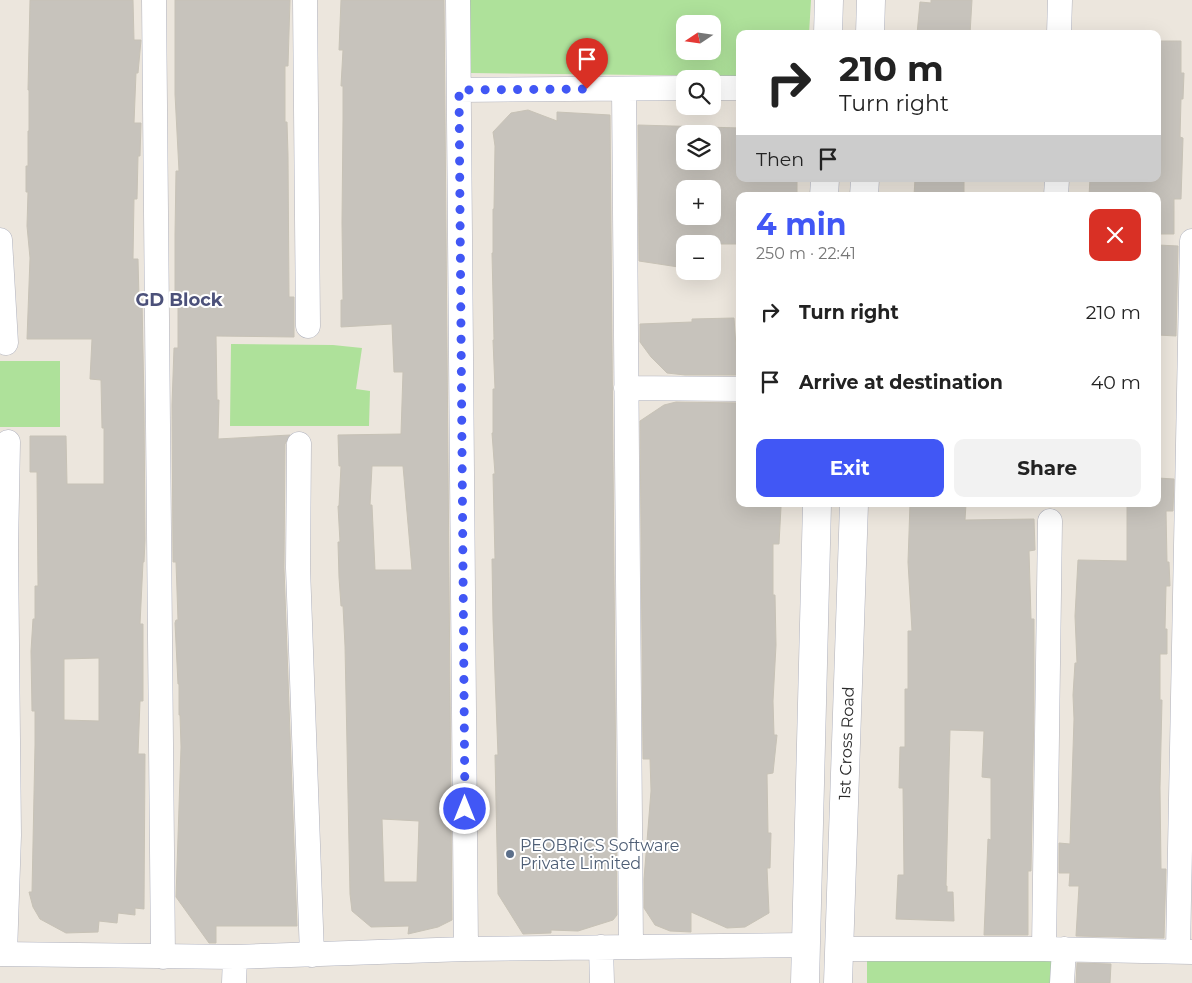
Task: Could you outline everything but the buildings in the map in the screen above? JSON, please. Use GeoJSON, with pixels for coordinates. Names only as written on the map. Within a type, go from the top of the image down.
{"type":"FeatureCollection","features":[{"type":"Feature","properties":{"kind":"street"},"geometry":{"type":"LineString","coordinates":[[154,0],[163,957]]}},
{"type":"Feature","properties":{"kind":"street"},"geometry":{"type":"LineString","coordinates":[[305,0],[308,326]]}},
{"type":"Feature","properties":{"kind":"street"},"geometry":{"type":"LineString","coordinates":[[458,0],[466,949]]}},
{"type":"Feature","properties":{"kind":"street"},"geometry":{"type":"LineString","coordinates":[[828,30],[829,0]]}},
{"type":"Feature","properties":{"kind":"street"},"geometry":{"type":"LineString","coordinates":[[870,30],[871,0]]}},
{"type":"Feature","properties":{"kind":"street"},"geometry":{"type":"LineString","coordinates":[[1059,30],[1060,0]]}},
{"type":"Feature","properties":{"kind":"street"},"geometry":{"type":"LineString","coordinates":[[459,90],[676,88]]}},
{"type":"Feature","properties":{"kind":"street"},"geometry":{"type":"LineString","coordinates":[[721,88],[736,88]]}},
{"type":"Feature","properties":{"kind":"street"},"geometry":{"type":"LineString","coordinates":[[624,89],[631,947]]}},
{"type":"Feature","properties":{"kind":"street"},"geometry":{"type":"LineString","coordinates":[[0,240],[6,343]]}},
{"type":"Feature","properties":{"kind":"street"},"geometry":{"type":"LineString","coordinates":[[838,949],[1054,949],[1185,952],[1192,241]]}},
{"type":"Feature","properties":{"kind":"street"},"geometry":{"type":"LineString","coordinates":[[626,388],[736,389]]}},
{"type":"Feature","properties":{"kind":"street"},"geometry":{"type":"LineString","coordinates":[[8,442],[6,558],[9,835],[3,954],[235,957],[466,949],[806,945]]}},
{"type":"Feature","properties":{"kind":"street"},"geometry":{"type":"LineString","coordinates":[[299,444],[298,568],[312,955]]}},
{"type":"Feature","properties":{"kind":"street","name":"1st Cross Road"},"geometry":{"type":"LineString","coordinates":[[805,983],[817,507]]}},
{"type":"Feature","properties":{"kind":"street","name":"1st Cross Road"},"geometry":{"type":"LineString","coordinates":[[838,983],[854,507]]}},
{"type":"Feature","properties":{"kind":"street"},"geometry":{"type":"LineString","coordinates":[[1050,521],[1054,949],[1062,983]]}},
{"type":"Feature","properties":{"kind":"street"},"geometry":{"type":"LineString","coordinates":[[809,819],[843,818]]}},
{"type":"Feature","properties":{"kind":"street"},"geometry":{"type":"LineString","coordinates":[[602,947],[602,983]]}},
{"type":"Feature","properties":{"kind":"street"},"geometry":{"type":"LineString","coordinates":[[234,983],[235,957]]}},
{"type":"Feature","properties":{"kind":"green space"},"geometry":{"type":"Polygon","coordinates":[[[470,0],[811,0],[809,30],[736,30],[736,76],[721,76],[721,70],[676,70],[676,75],[470,73],[470,0]]]}},
{"type":"Feature","properties":{"kind":"green space"},"geometry":{"type":"Polygon","coordinates":[[[231,344],[333,345],[362,348],[356,389],[370,391],[369,426],[230,426],[231,344]]]}},
{"type":"Feature","properties":{"kind":"green space"},"geometry":{"type":"Polygon","coordinates":[[[0,361],[60,361],[60,427],[0,427],[0,361]]]}},
{"type":"Feature","properties":{"kind":"green space"},"geometry":{"type":"Polygon","coordinates":[[[867,956],[1060,961],[1059,983],[867,983],[867,956]]]}},
{"type":"Feature","properties":{"kind":"place","name":"PEOBRiCS Software Private Limited"},"geometry":{"type":"Point","coordinates":[510,854]}},
{"type":"Feature","properties":{"kind":"district","name":"GD Block"},"geometry":{"type":"Point","coordinates":[179,300]}},
{"type":"Feature","properties":{"kind":"route"},"geometry":{"type":"LineString","coordinates":[[465,809],[459,90],[587,89]]}}]}
